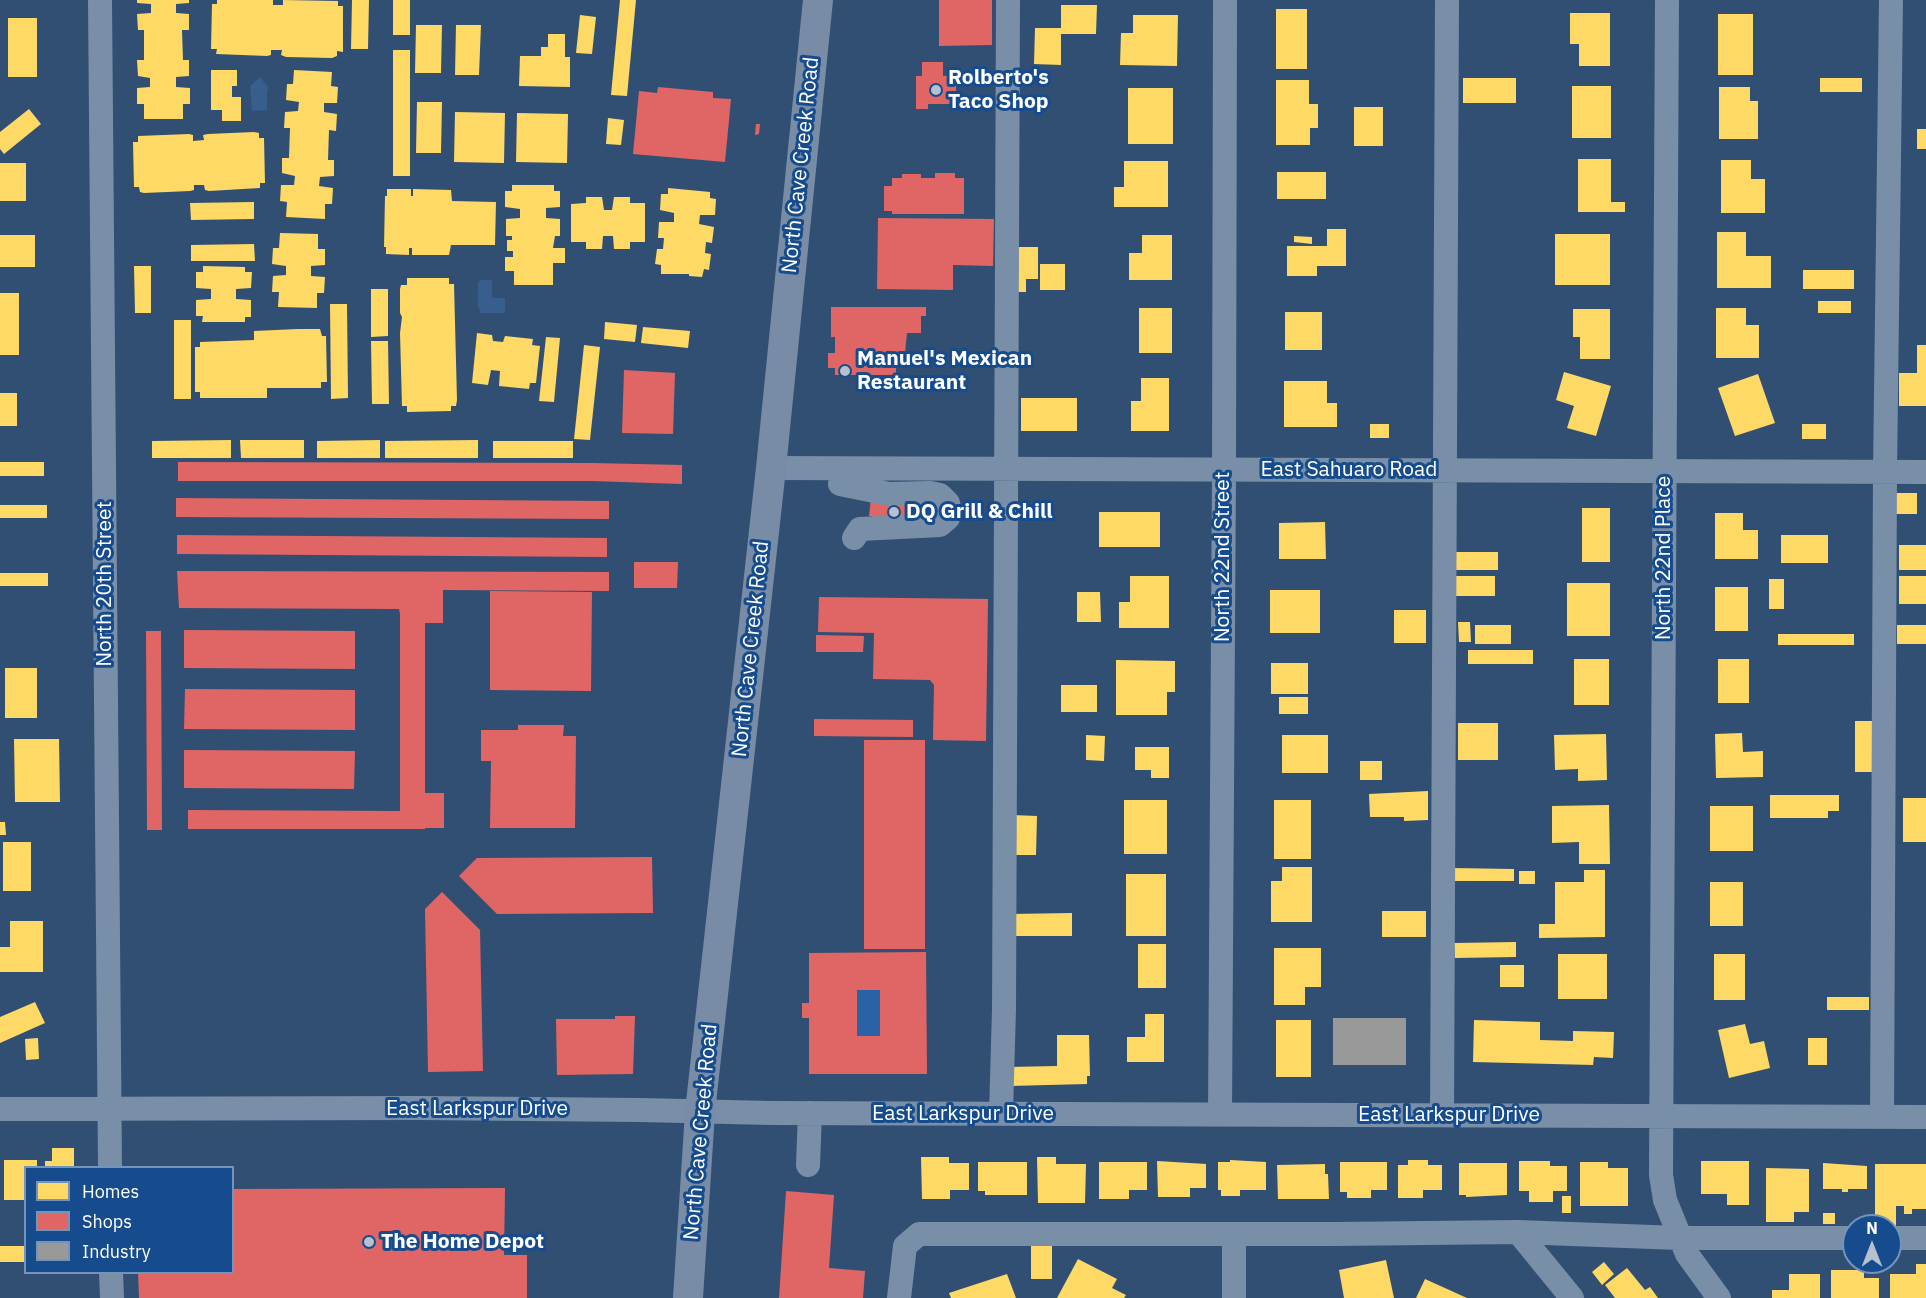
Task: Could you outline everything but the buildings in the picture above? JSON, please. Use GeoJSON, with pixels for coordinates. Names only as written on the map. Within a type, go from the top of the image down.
{"type":"FeatureCollection","features":[{"type":"Feature","properties":{"kind":"main road","name":"North Cave Creek Road"},"geometry":{"type":"LineString","coordinates":[[688,1298],[700,1112],[771,468],[818,0]]}},
{"type":"Feature","properties":{"kind":"street","name":"North 20th Street"},"geometry":{"type":"LineString","coordinates":[[99,0],[110,1166]]}},
{"type":"Feature","properties":{"kind":"street"},"geometry":{"type":"LineString","coordinates":[[1001,1114],[1004,1009],[1008,0]]}},
{"type":"Feature","properties":{"kind":"street","name":"North 22nd Street"},"geometry":{"type":"LineString","coordinates":[[1220,1114],[1225,0]]}},
{"type":"Feature","properties":{"kind":"street"},"geometry":{"type":"LineString","coordinates":[[1442,1115],[1447,0]]}},
{"type":"Feature","properties":{"kind":"street","name":"North 22nd Place"},"geometry":{"type":"LineString","coordinates":[[1667,0],[1660,1116],[1662,1183],[1665,1200],[1679,1238],[1687,1254],[1719,1298]]}},
{"type":"Feature","properties":{"kind":"street"},"geometry":{"type":"LineString","coordinates":[[1882,1117],[1885,472],[1891,0]]}},
{"type":"Feature","properties":{"kind":"street","name":"East Sahuaro Road"},"geometry":{"type":"LineString","coordinates":[[771,468],[1926,472]]}},
{"type":"Feature","properties":{"kind":"street"},"geometry":{"type":"LineString","coordinates":[[840,484],[889,494],[930,493],[940,495],[948,503],[948,518],[940,525],[860,529],[854,538]]}},
{"type":"Feature","properties":{"kind":"street","name":"East Larkspur Drive"},"geometry":{"type":"LineString","coordinates":[[0,1109],[420,1108],[810,1113],[1926,1117]]}},
{"type":"Feature","properties":{"kind":"street"},"geometry":{"type":"LineString","coordinates":[[808,1165],[810,1113]]}},
{"type":"Feature","properties":{"kind":"street"},"geometry":{"type":"LineString","coordinates":[[1518,1232],[1572,1298]]}},
{"type":"Feature","properties":{"kind":"street"},"geometry":{"type":"LineString","coordinates":[[899,1298],[905,1246],[919,1234],[1518,1232],[1679,1238],[1842,1238]]}},
{"type":"Feature","properties":{"kind":"street"},"geometry":{"type":"LineString","coordinates":[[1234,1234],[1234,1298]]}},
{"type":"Feature","properties":{"kind":"street"},"geometry":{"type":"LineString","coordinates":[[1902,1238],[1926,1238]]}},
{"type":"Feature","properties":{"kind":"street"},"geometry":{"type":"LineString","coordinates":[[111,1274],[111,1298]]}},
{"type":"Feature","properties":{"kind":"shaded area"},"geometry":{"type":"Polygon","coordinates":[[[260,77],[269,88],[267,90],[267,110],[252,111],[250,86],[260,77]]]}},
{"type":"Feature","properties":{"kind":"shaded area"},"geometry":{"type":"Polygon","coordinates":[[[492,280],[492,298],[505,298],[505,313],[481,313],[478,307],[478,282],[492,280]]]}},
{"type":"Feature","properties":{"kind":"shaded area"},"geometry":{"type":"Polygon","coordinates":[[[857,990],[880,990],[880,1036],[857,1036],[857,990]]]}},
{"type":"Feature","properties":{"kind":"place","name":"Rolberto's Taco Shop"},"geometry":{"type":"Point","coordinates":[936,90]}},
{"type":"Feature","properties":{"kind":"place","name":"Manuel's Mexican Restaurant"},"geometry":{"type":"Point","coordinates":[845,371]}},
{"type":"Feature","properties":{"kind":"place","name":"DQ Grill & Chill"},"geometry":{"type":"Point","coordinates":[894,512]}},
{"type":"Feature","properties":{"kind":"place","name":"The Home Depot"},"geometry":{"type":"Point","coordinates":[369,1242]}}]}
